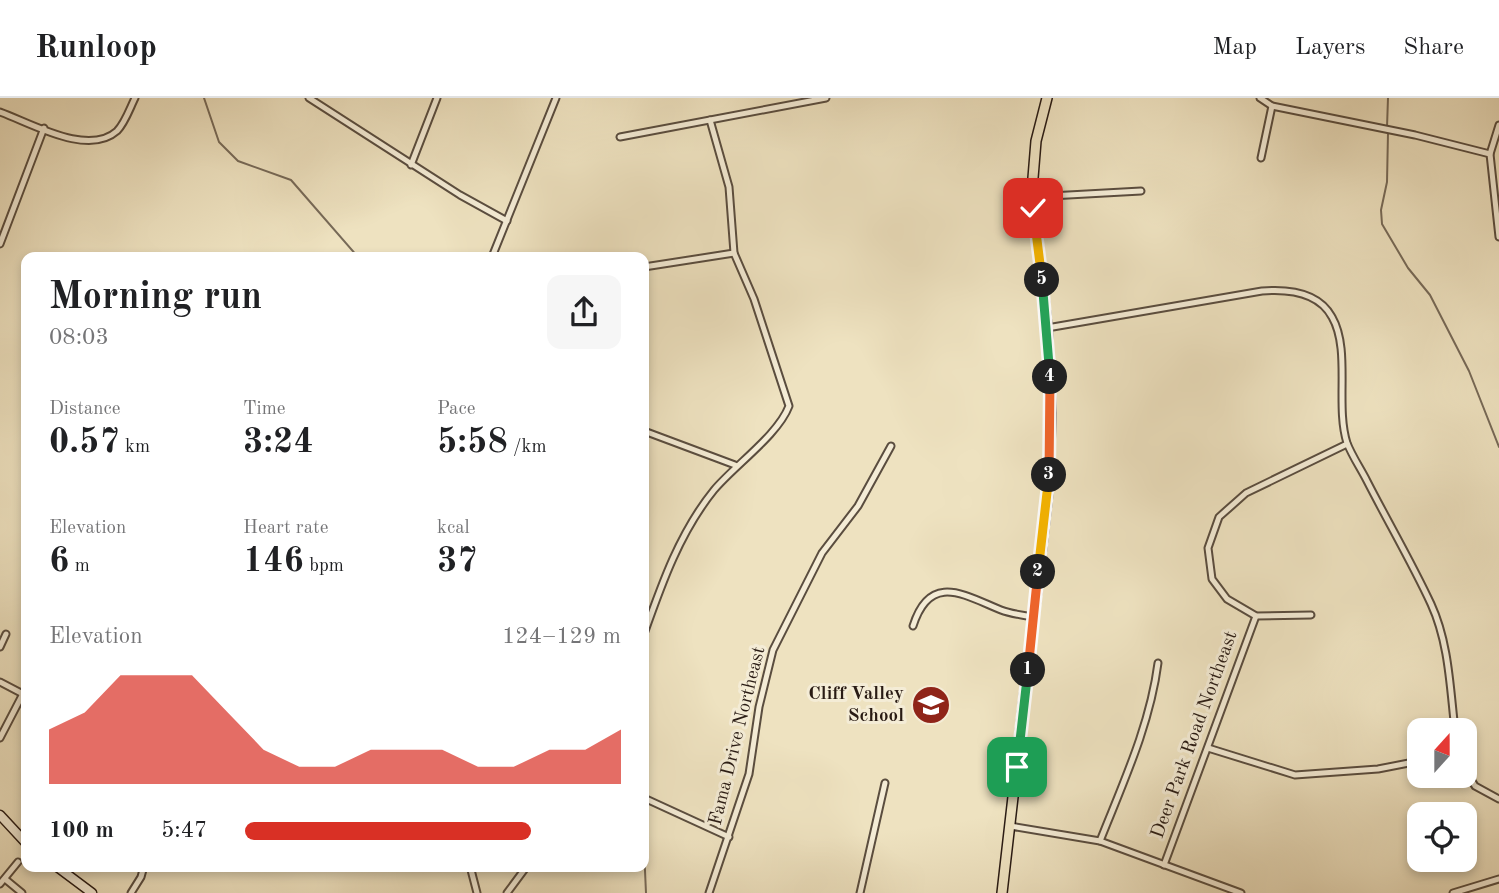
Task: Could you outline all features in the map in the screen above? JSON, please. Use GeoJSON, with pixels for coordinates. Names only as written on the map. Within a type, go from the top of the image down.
{"type":"FeatureCollection","features":[{"type":"Feature","properties":{"kind":"main road"},"geometry":{"type":"LineString","coordinates":[[1002,893],[1050,446],[1047,328],[1032,197],[1034,153],[1047,98]]}},
{"type":"Feature","properties":{"kind":"main road"},"geometry":{"type":"LineString","coordinates":[[0,815],[21,838]]}},
{"type":"Feature","properties":{"kind":"main road"},"geometry":{"type":"LineString","coordinates":[[64,872],[92,893]]}},
{"type":"Feature","properties":{"kind":"street"},"geometry":{"type":"LineString","coordinates":[[0,112],[81,142],[108,137],[119,129],[135,98]]}},
{"type":"Feature","properties":{"kind":"street"},"geometry":{"type":"LineString","coordinates":[[309,98],[316,100],[411,165],[507,221]]}},
{"type":"Feature","properties":{"kind":"street"},"geometry":{"type":"LineString","coordinates":[[411,165],[436,98]]}},
{"type":"Feature","properties":{"kind":"street"},"geometry":{"type":"LineString","coordinates":[[494,252],[556,98]]}},
{"type":"Feature","properties":{"kind":"street"},"geometry":{"type":"LineString","coordinates":[[620,137],[826,98]]}},
{"type":"Feature","properties":{"kind":"street"},"geometry":{"type":"LineString","coordinates":[[1260,98],[1272,106],[1415,135],[1490,154]]}},
{"type":"Feature","properties":{"kind":"street"},"geometry":{"type":"LineString","coordinates":[[1261,158],[1272,106]]}},
{"type":"Feature","properties":{"kind":"street"},"geometry":{"type":"LineString","coordinates":[[649,621],[685,531],[735,465],[776,426],[789,406],[754,299],[734,253],[729,187],[710,120]]}},
{"type":"Feature","properties":{"kind":"street"},"geometry":{"type":"LineString","coordinates":[[1499,125],[1490,154],[1499,237]]}},
{"type":"Feature","properties":{"kind":"street"},"geometry":{"type":"LineString","coordinates":[[0,244],[44,128]]}},
{"type":"Feature","properties":{"kind":"street"},"geometry":{"type":"LineString","coordinates":[[1032,197],[1141,191]]}},
{"type":"Feature","properties":{"kind":"street"},"geometry":{"type":"LineString","coordinates":[[649,266],[734,253]]}},
{"type":"Feature","properties":{"kind":"street"},"geometry":{"type":"LineString","coordinates":[[1047,328],[1284,289],[1304,294],[1321,304],[1333,317],[1340,363],[1340,402],[1348,444],[1435,615],[1445,649],[1454,718]]}},
{"type":"Feature","properties":{"kind":"street"},"geometry":{"type":"LineString","coordinates":[[649,432],[735,465]]}},
{"type":"Feature","properties":{"kind":"street"},"geometry":{"type":"LineString","coordinates":[[1311,615],[1256,616],[1227,599],[1212,579],[1208,548],[1219,517],[1246,493],[1348,444]]}},
{"type":"Feature","properties":{"kind":"street","name":"Fama Drive Northeast"},"geometry":{"type":"LineString","coordinates":[[709,893],[749,774],[760,707],[774,650],[822,553],[858,506],[891,446]]}},
{"type":"Feature","properties":{"kind":"street"},"geometry":{"type":"LineString","coordinates":[[913,626],[925,601],[945,592],[961,593],[1002,611],[1033,617]]}},
{"type":"Feature","properties":{"kind":"street","name":"Deer Park Road Northeast"},"geometry":{"type":"LineString","coordinates":[[1164,865],[1256,616]]}},
{"type":"Feature","properties":{"kind":"street"},"geometry":{"type":"LineString","coordinates":[[0,647],[6,634]]}},
{"type":"Feature","properties":{"kind":"street"},"geometry":{"type":"LineString","coordinates":[[1100,841],[1134,758],[1155,686],[1158,663]]}},
{"type":"Feature","properties":{"kind":"street"},"geometry":{"type":"LineString","coordinates":[[0,682],[21,690]]}},
{"type":"Feature","properties":{"kind":"street"},"geometry":{"type":"LineString","coordinates":[[0,738],[21,697]]}},
{"type":"Feature","properties":{"kind":"street"},"geometry":{"type":"LineString","coordinates":[[1208,748],[1254,765],[1295,775],[1378,769],[1407,763]]}},
{"type":"Feature","properties":{"kind":"street"},"geometry":{"type":"LineString","coordinates":[[860,893],[885,783]]}},
{"type":"Feature","properties":{"kind":"street"},"geometry":{"type":"LineString","coordinates":[[1477,787],[1499,799]]}},
{"type":"Feature","properties":{"kind":"street"},"geometry":{"type":"LineString","coordinates":[[649,800],[729,837]]}},
{"type":"Feature","properties":{"kind":"street"},"geometry":{"type":"LineString","coordinates":[[1010,826],[1100,841],[1241,893]]}},
{"type":"Feature","properties":{"kind":"street"},"geometry":{"type":"LineString","coordinates":[[18,862],[2,881],[22,893]]}},
{"type":"Feature","properties":{"kind":"street"},"geometry":{"type":"LineString","coordinates":[[131,893],[142,872]]}},
{"type":"Feature","properties":{"kind":"street"},"geometry":{"type":"LineString","coordinates":[[472,872],[477,893]]}},
{"type":"Feature","properties":{"kind":"street"},"geometry":{"type":"LineString","coordinates":[[507,893],[523,872]]}},
{"type":"Feature","properties":{"kind":"street"},"geometry":{"type":"LineString","coordinates":[[1453,893],[1499,879]]}},
{"type":"Feature","properties":{"kind":"waterway"},"geometry":{"type":"LineString","coordinates":[[204,98],[219,142],[238,161],[291,180],[354,252]]}},
{"type":"Feature","properties":{"kind":"waterway"},"geometry":{"type":"LineString","coordinates":[[1387,127],[1388,98]]}},
{"type":"Feature","properties":{"kind":"waterway"},"geometry":{"type":"LineString","coordinates":[[1388,133],[1387,182],[1381,210],[1382,224],[1408,268],[1430,295],[1469,371],[1499,447]]}},
{"type":"Feature","properties":{"kind":"waterway"},"geometry":{"type":"LineString","coordinates":[[645,872],[646,893]]}},
{"type":"Feature","properties":{"kind":"place","name":"Cliff Valley School"},"geometry":{"type":"Point","coordinates":[931,705]}},
{"type":"Feature","properties":{"kind":"route"},"geometry":{"type":"LineString","coordinates":[[1017,767],[1048,491],[1051,414],[1047,328],[1033,208]]}}]}
